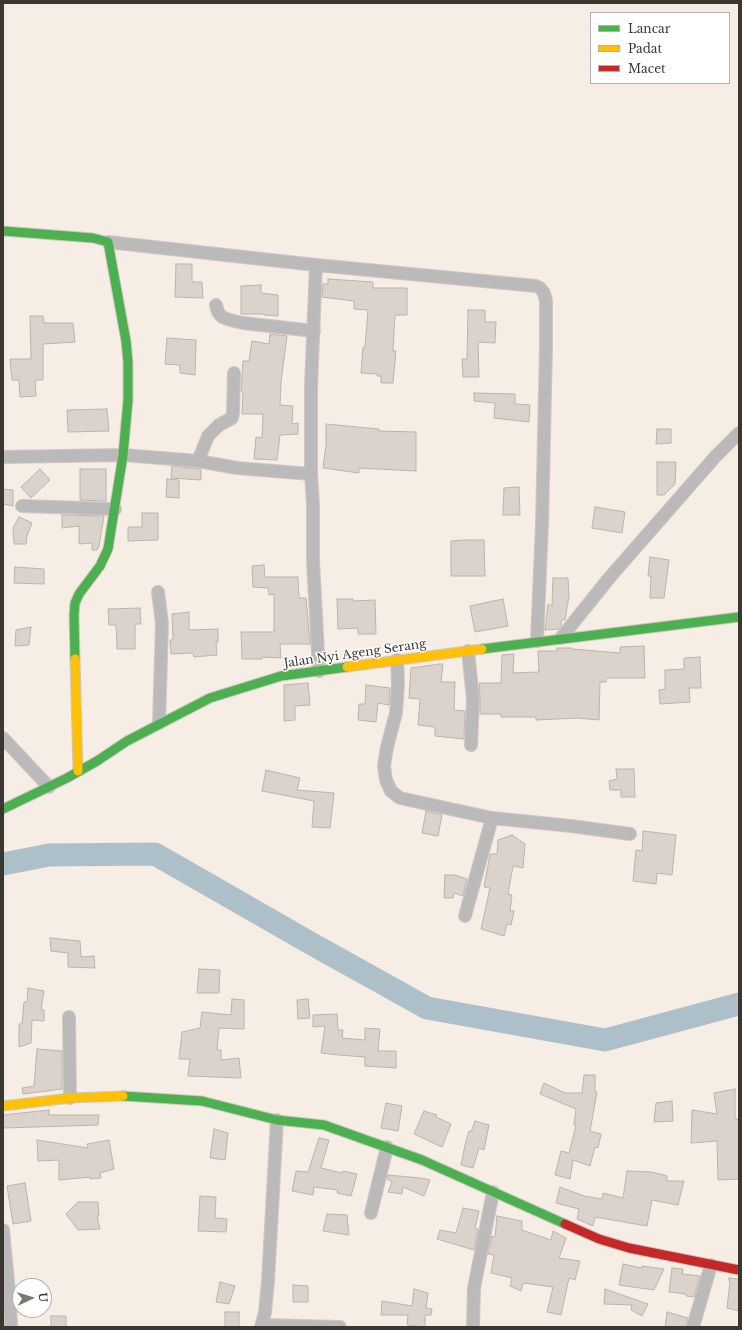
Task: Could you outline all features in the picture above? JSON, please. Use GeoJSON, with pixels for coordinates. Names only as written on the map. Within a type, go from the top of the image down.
{"type":"FeatureCollection","features":[{"type":"Feature","properties":{"kind":"street"},"geometry":{"type":"LineString","coordinates":[[3,231],[87,237],[108,242],[316,265],[536,286],[540,288],[544,293],[546,301],[546,348],[542,523],[537,641]]}},
{"type":"Feature","properties":{"kind":"street"},"geometry":{"type":"LineString","coordinates":[[78,771],[74,615],[75,603],[79,594],[105,558],[108,549],[123,455],[128,400],[128,362],[115,274],[108,242]]}},
{"type":"Feature","properties":{"kind":"street"},"geometry":{"type":"LineString","coordinates":[[316,265],[311,386],[311,474],[318,671]]}},
{"type":"Feature","properties":{"kind":"street"},"geometry":{"type":"LineString","coordinates":[[216,305],[218,312],[230,320],[243,323],[314,331]]}},
{"type":"Feature","properties":{"kind":"street"},"geometry":{"type":"LineString","coordinates":[[198,461],[208,436],[219,425],[232,418],[234,374]]}},
{"type":"Feature","properties":{"kind":"street"},"geometry":{"type":"LineString","coordinates":[[561,638],[615,572],[715,457],[739,433]]}},
{"type":"Feature","properties":{"kind":"street"},"geometry":{"type":"LineString","coordinates":[[3,458],[123,455],[198,461],[237,468],[311,474]]}},
{"type":"Feature","properties":{"kind":"street"},"geometry":{"type":"LineString","coordinates":[[22,506],[115,509]]}},
{"type":"Feature","properties":{"kind":"street"},"geometry":{"type":"LineString","coordinates":[[158,592],[162,623],[159,723]]}},
{"type":"Feature","properties":{"kind":"street","name":"Jalan Nyi Ageng Serang"},"geometry":{"type":"LineString","coordinates":[[3,809],[49,787],[97,761],[127,741],[159,723],[210,698],[281,676],[537,641],[739,617]]}},
{"type":"Feature","properties":{"kind":"street"},"geometry":{"type":"LineString","coordinates":[[468,651],[473,699],[471,745]]}},
{"type":"Feature","properties":{"kind":"street"},"geometry":{"type":"LineString","coordinates":[[398,660],[396,714],[387,747],[384,766],[386,780],[391,791],[400,798],[492,818],[630,834]]}},
{"type":"Feature","properties":{"kind":"street"},"geometry":{"type":"LineString","coordinates":[[3,738],[49,787]]}},
{"type":"Feature","properties":{"kind":"street"},"geometry":{"type":"LineString","coordinates":[[465,916],[492,818]]}},
{"type":"Feature","properties":{"kind":"street"},"geometry":{"type":"LineString","coordinates":[[69,1016],[70,1098]]}},
{"type":"Feature","properties":{"kind":"street"},"geometry":{"type":"LineString","coordinates":[[3,1106],[70,1098],[136,1096],[202,1101],[277,1120],[324,1125],[422,1160],[599,1239],[629,1248],[739,1270]]}},
{"type":"Feature","properties":{"kind":"street"},"geometry":{"type":"LineString","coordinates":[[277,1120],[268,1281],[265,1312],[261,1326],[340,1327]]}},
{"type":"Feature","properties":{"kind":"street"},"geometry":{"type":"LineString","coordinates":[[371,1213],[387,1147]]}},
{"type":"Feature","properties":{"kind":"street"},"geometry":{"type":"LineString","coordinates":[[472,1327],[474,1288],[493,1192]]}},
{"type":"Feature","properties":{"kind":"street"},"geometry":{"type":"LineString","coordinates":[[3,1230],[11,1327]]}},
{"type":"Feature","properties":{"kind":"street"},"geometry":{"type":"LineString","coordinates":[[693,1327],[711,1265]]}},
{"type":"Feature","properties":{"kind":"building"},"geometry":{"type":"Polygon","coordinates":[[[176,264],[192,264],[192,282],[202,282],[203,298],[175,297],[176,264]]]}},
{"type":"Feature","properties":{"kind":"building"},"geometry":{"type":"Polygon","coordinates":[[[328,279],[373,282],[373,288],[407,288],[407,315],[395,315],[393,351],[396,351],[393,383],[381,383],[381,376],[377,376],[378,374],[361,373],[368,310],[354,309],[354,301],[322,297],[323,284],[328,284],[328,279]]]}},
{"type":"Feature","properties":{"kind":"building"},"geometry":{"type":"Polygon","coordinates":[[[261,285],[261,293],[278,295],[278,316],[264,314],[241,314],[241,286],[261,285]]]}},
{"type":"Feature","properties":{"kind":"building"},"geometry":{"type":"Polygon","coordinates":[[[468,310],[485,310],[485,322],[496,322],[495,343],[478,342],[479,377],[463,377],[462,359],[467,359],[468,310]]]}},
{"type":"Feature","properties":{"kind":"building"},"geometry":{"type":"Polygon","coordinates":[[[30,316],[43,316],[44,323],[73,323],[75,342],[43,344],[43,380],[35,380],[36,396],[20,397],[19,380],[12,380],[10,359],[31,359],[30,316]]]}},
{"type":"Feature","properties":{"kind":"building"},"geometry":{"type":"Polygon","coordinates":[[[270,334],[287,336],[281,382],[280,405],[293,406],[292,424],[298,423],[298,434],[280,435],[277,460],[254,459],[256,437],[262,438],[263,414],[242,414],[243,392],[241,391],[243,361],[249,361],[252,341],[269,344],[270,334]]]}},
{"type":"Feature","properties":{"kind":"building"},"geometry":{"type":"Polygon","coordinates":[[[167,338],[196,340],[195,375],[180,373],[180,365],[165,364],[167,338]]]}},
{"type":"Feature","properties":{"kind":"building"},"geometry":{"type":"Polygon","coordinates":[[[474,393],[515,394],[515,404],[530,405],[529,422],[494,418],[495,403],[474,401],[474,393]]]}},
{"type":"Feature","properties":{"kind":"building"},"geometry":{"type":"Polygon","coordinates":[[[107,409],[109,431],[68,432],[67,410],[107,409]]]}},
{"type":"Feature","properties":{"kind":"building"},"geometry":{"type":"Polygon","coordinates":[[[326,424],[379,429],[379,431],[416,432],[416,471],[359,468],[359,473],[323,468],[326,445],[326,424]]]}},
{"type":"Feature","properties":{"kind":"building"},"geometry":{"type":"Polygon","coordinates":[[[657,429],[671,429],[671,443],[656,444],[657,429]]]}},
{"type":"Feature","properties":{"kind":"building"},"geometry":{"type":"Polygon","coordinates":[[[657,462],[676,462],[675,484],[664,495],[657,495],[657,462]]]}},
{"type":"Feature","properties":{"kind":"building"},"geometry":{"type":"Polygon","coordinates":[[[172,466],[201,469],[201,480],[171,478],[172,466]]]}},
{"type":"Feature","properties":{"kind":"building"},"geometry":{"type":"Polygon","coordinates":[[[40,469],[50,480],[31,498],[21,487],[40,469]]]}},
{"type":"Feature","properties":{"kind":"building"},"geometry":{"type":"Polygon","coordinates":[[[80,469],[106,469],[106,501],[80,500],[80,469]]]}},
{"type":"Feature","properties":{"kind":"building"},"geometry":{"type":"Polygon","coordinates":[[[167,479],[179,480],[179,498],[166,497],[167,479]]]}},
{"type":"Feature","properties":{"kind":"building"},"geometry":{"type":"Polygon","coordinates":[[[519,487],[520,515],[503,515],[504,488],[519,487]]]}},
{"type":"Feature","properties":{"kind":"building"},"geometry":{"type":"Polygon","coordinates":[[[3,489],[13,490],[13,506],[3,504],[3,489]]]}},
{"type":"Feature","properties":{"kind":"building"},"geometry":{"type":"Polygon","coordinates":[[[595,507],[625,512],[622,533],[592,528],[595,507]]]}},
{"type":"Feature","properties":{"kind":"building"},"geometry":{"type":"Polygon","coordinates":[[[142,513],[158,513],[158,540],[128,541],[128,527],[142,527],[142,513]]]}},
{"type":"Feature","properties":{"kind":"building"},"geometry":{"type":"Polygon","coordinates":[[[62,515],[104,516],[97,550],[92,550],[92,543],[79,544],[79,526],[62,528],[62,515]]]}},
{"type":"Feature","properties":{"kind":"building"},"geometry":{"type":"Polygon","coordinates":[[[19,517],[32,523],[27,536],[26,544],[14,544],[13,528],[19,517]]]}},
{"type":"Feature","properties":{"kind":"building"},"geometry":{"type":"Polygon","coordinates":[[[484,540],[485,576],[451,576],[451,541],[484,540]]]}},
{"type":"Feature","properties":{"kind":"building"},"geometry":{"type":"Polygon","coordinates":[[[650,557],[669,560],[664,598],[650,598],[651,576],[648,576],[650,557]]]}},
{"type":"Feature","properties":{"kind":"building"},"geometry":{"type":"Polygon","coordinates":[[[264,565],[265,577],[298,577],[299,598],[306,598],[310,644],[280,644],[281,658],[262,657],[262,659],[242,659],[241,632],[274,632],[274,594],[269,595],[268,588],[253,587],[252,566],[264,565]]]}},
{"type":"Feature","properties":{"kind":"building"},"geometry":{"type":"Polygon","coordinates":[[[15,567],[44,569],[44,584],[14,583],[15,567]]]}},
{"type":"Feature","properties":{"kind":"building"},"geometry":{"type":"Polygon","coordinates":[[[553,578],[568,578],[569,596],[565,620],[561,620],[561,626],[559,629],[545,630],[548,604],[552,606],[553,578]]]}},
{"type":"Feature","properties":{"kind":"building"},"geometry":{"type":"Polygon","coordinates":[[[337,599],[353,599],[353,601],[375,600],[376,634],[358,634],[358,628],[338,629],[337,599]]]}},
{"type":"Feature","properties":{"kind":"building"},"geometry":{"type":"Polygon","coordinates":[[[503,599],[508,626],[475,632],[470,606],[503,599]]]}},
{"type":"Feature","properties":{"kind":"building"},"geometry":{"type":"Polygon","coordinates":[[[140,608],[141,624],[135,624],[135,649],[117,649],[116,625],[109,625],[108,609],[140,608]]]}},
{"type":"Feature","properties":{"kind":"building"},"geometry":{"type":"Polygon","coordinates":[[[189,612],[189,630],[218,629],[218,642],[216,642],[217,655],[194,657],[193,653],[171,654],[170,640],[173,640],[172,614],[189,612]]]}},
{"type":"Feature","properties":{"kind":"building"},"geometry":{"type":"Polygon","coordinates":[[[31,627],[29,645],[15,646],[16,630],[31,627]]]}},
{"type":"Feature","properties":{"kind":"building"},"geometry":{"type":"Polygon","coordinates":[[[644,646],[645,678],[606,678],[606,682],[600,682],[599,720],[578,718],[536,720],[536,717],[501,717],[501,714],[480,714],[479,683],[501,683],[502,655],[514,654],[513,673],[539,672],[538,651],[557,651],[557,648],[572,648],[620,653],[620,647],[644,646]]]}},
{"type":"Feature","properties":{"kind":"building"},"geometry":{"type":"Polygon","coordinates":[[[700,657],[701,688],[689,688],[690,702],[660,704],[659,690],[665,689],[665,670],[684,669],[684,658],[700,657]]]}},
{"type":"Feature","properties":{"kind":"building"},"geometry":{"type":"Polygon","coordinates":[[[443,664],[441,682],[455,682],[454,710],[465,711],[464,739],[435,736],[435,727],[418,725],[420,699],[409,698],[411,668],[443,664]]]}},
{"type":"Feature","properties":{"kind":"building"},"geometry":{"type":"Polygon","coordinates":[[[308,683],[310,705],[295,706],[295,720],[284,721],[284,685],[308,683]]]}},
{"type":"Feature","properties":{"kind":"building"},"geometry":{"type":"Polygon","coordinates":[[[366,685],[390,688],[389,705],[378,703],[376,722],[358,720],[359,704],[365,704],[366,685]]]}},
{"type":"Feature","properties":{"kind":"building"},"geometry":{"type":"Polygon","coordinates":[[[616,769],[634,769],[635,797],[621,797],[621,790],[610,790],[609,781],[617,779],[616,769]]]}},
{"type":"Feature","properties":{"kind":"building"},"geometry":{"type":"Polygon","coordinates":[[[266,770],[300,778],[297,790],[334,793],[330,828],[312,827],[314,801],[262,791],[266,770]]]}},
{"type":"Feature","properties":{"kind":"building"},"geometry":{"type":"Polygon","coordinates":[[[426,811],[442,815],[438,836],[422,833],[426,811]]]}},
{"type":"Feature","properties":{"kind":"building"},"geometry":{"type":"Polygon","coordinates":[[[643,831],[676,835],[672,875],[657,873],[656,884],[633,881],[636,850],[642,851],[643,831]]]}},
{"type":"Feature","properties":{"kind":"building"},"geometry":{"type":"Polygon","coordinates":[[[512,835],[525,844],[523,868],[513,866],[508,894],[512,895],[510,911],[514,911],[511,925],[507,924],[504,936],[481,929],[490,888],[484,887],[490,854],[497,854],[498,840],[512,835]]]}},
{"type":"Feature","properties":{"kind":"building"},"geometry":{"type":"Polygon","coordinates":[[[445,875],[455,875],[467,879],[463,896],[454,893],[453,898],[444,898],[445,875]]]}},
{"type":"Feature","properties":{"kind":"building"},"geometry":{"type":"Polygon","coordinates":[[[50,938],[80,941],[81,957],[94,956],[95,968],[68,967],[68,953],[51,951],[50,938]]]}},
{"type":"Feature","properties":{"kind":"building"},"geometry":{"type":"Polygon","coordinates":[[[199,969],[220,970],[219,993],[197,993],[199,969]]]}},
{"type":"Feature","properties":{"kind":"building"},"geometry":{"type":"Polygon","coordinates":[[[28,988],[44,991],[41,1009],[44,1010],[44,1021],[32,1020],[31,1043],[19,1047],[19,1024],[22,1024],[24,1002],[27,1002],[28,988]]]}},
{"type":"Feature","properties":{"kind":"building"},"geometry":{"type":"Polygon","coordinates":[[[232,999],[244,1000],[244,1029],[219,1028],[217,1050],[221,1050],[221,1060],[239,1058],[241,1078],[188,1076],[190,1059],[179,1059],[182,1032],[200,1028],[202,1012],[231,1015],[232,999]]]}},
{"type":"Feature","properties":{"kind":"building"},"geometry":{"type":"Polygon","coordinates":[[[308,999],[310,1018],[298,1019],[297,1000],[308,999]]]}},
{"type":"Feature","properties":{"kind":"building"},"geometry":{"type":"Polygon","coordinates":[[[337,1014],[338,1030],[343,1030],[342,1038],[365,1040],[365,1028],[380,1029],[378,1051],[396,1051],[396,1068],[365,1066],[365,1057],[321,1053],[325,1026],[313,1027],[313,1015],[337,1014]]]}},
{"type":"Feature","properties":{"kind":"building"},"geometry":{"type":"Polygon","coordinates":[[[37,1049],[62,1051],[62,1089],[23,1094],[22,1088],[34,1086],[37,1049]]]}},
{"type":"Feature","properties":{"kind":"building"},"geometry":{"type":"Polygon","coordinates":[[[584,1075],[595,1075],[595,1092],[597,1092],[590,1131],[601,1134],[598,1148],[595,1147],[590,1166],[573,1160],[570,1179],[555,1175],[561,1151],[569,1153],[576,1125],[574,1125],[576,1109],[540,1094],[544,1083],[565,1093],[582,1093],[584,1075]]]}},
{"type":"Feature","properties":{"kind":"building"},"geometry":{"type":"Polygon","coordinates":[[[735,1089],[735,1119],[739,1119],[739,1179],[718,1180],[717,1141],[691,1143],[692,1110],[717,1114],[714,1093],[735,1089]]]}},
{"type":"Feature","properties":{"kind":"building"},"geometry":{"type":"Polygon","coordinates":[[[672,1101],[673,1121],[654,1122],[656,1103],[672,1101]]]}},
{"type":"Feature","properties":{"kind":"building"},"geometry":{"type":"Polygon","coordinates":[[[386,1103],[402,1106],[398,1131],[381,1128],[386,1103]]]}},
{"type":"Feature","properties":{"kind":"building"},"geometry":{"type":"Polygon","coordinates":[[[49,1110],[49,1115],[99,1115],[98,1125],[3,1128],[3,1115],[49,1110]]]}},
{"type":"Feature","properties":{"kind":"building"},"geometry":{"type":"Polygon","coordinates":[[[424,1111],[437,1115],[436,1117],[451,1124],[442,1147],[414,1134],[424,1111]]]}},
{"type":"Feature","properties":{"kind":"building"},"geometry":{"type":"Polygon","coordinates":[[[475,1121],[489,1125],[484,1150],[479,1148],[473,1168],[461,1165],[469,1131],[471,1132],[475,1121]]]}},
{"type":"Feature","properties":{"kind":"building"},"geometry":{"type":"Polygon","coordinates":[[[214,1129],[228,1133],[225,1160],[210,1158],[214,1129]]]}},
{"type":"Feature","properties":{"kind":"building"},"geometry":{"type":"Polygon","coordinates":[[[319,1138],[329,1140],[321,1168],[342,1173],[343,1171],[357,1174],[351,1196],[337,1193],[338,1190],[314,1187],[313,1195],[292,1191],[296,1171],[308,1172],[319,1138]]]}},
{"type":"Feature","properties":{"kind":"building"},"geometry":{"type":"Polygon","coordinates":[[[37,1140],[88,1148],[87,1144],[109,1140],[114,1169],[100,1173],[101,1178],[90,1179],[90,1177],[59,1180],[59,1160],[38,1161],[37,1140]]]}},
{"type":"Feature","properties":{"kind":"building"},"geometry":{"type":"Polygon","coordinates":[[[627,1171],[652,1172],[667,1176],[667,1181],[684,1181],[678,1205],[652,1200],[647,1226],[595,1217],[593,1226],[577,1219],[579,1209],[556,1203],[560,1187],[584,1196],[602,1199],[603,1193],[623,1198],[627,1171]]]}},
{"type":"Feature","properties":{"kind":"building"},"geometry":{"type":"Polygon","coordinates":[[[388,1175],[430,1180],[424,1196],[403,1187],[402,1194],[388,1192],[392,1182],[387,1179],[388,1175]]]}},
{"type":"Feature","properties":{"kind":"building"},"geometry":{"type":"Polygon","coordinates":[[[25,1183],[31,1221],[13,1224],[7,1186],[25,1183]]]}},
{"type":"Feature","properties":{"kind":"building"},"geometry":{"type":"Polygon","coordinates":[[[200,1196],[216,1197],[215,1218],[227,1219],[226,1232],[198,1231],[200,1196]]]}},
{"type":"Feature","properties":{"kind":"building"},"geometry":{"type":"Polygon","coordinates":[[[78,1202],[98,1202],[99,1216],[97,1216],[100,1229],[78,1230],[66,1214],[78,1202]]]}},
{"type":"Feature","properties":{"kind":"building"},"geometry":{"type":"Polygon","coordinates":[[[463,1208],[479,1211],[475,1228],[478,1229],[474,1250],[437,1239],[440,1230],[456,1233],[463,1208]]]}},
{"type":"Feature","properties":{"kind":"building"},"geometry":{"type":"Polygon","coordinates":[[[327,1214],[347,1215],[349,1235],[323,1231],[327,1214]]]}},
{"type":"Feature","properties":{"kind":"building"},"geometry":{"type":"Polygon","coordinates":[[[497,1216],[522,1221],[522,1230],[551,1240],[553,1231],[566,1238],[559,1258],[580,1261],[575,1280],[569,1278],[561,1315],[547,1312],[553,1287],[523,1283],[521,1291],[510,1286],[512,1278],[491,1273],[494,1255],[488,1254],[492,1236],[495,1237],[497,1216]]]}},
{"type":"Feature","properties":{"kind":"building"},"geometry":{"type":"Polygon","coordinates":[[[623,1264],[642,1268],[642,1266],[664,1269],[654,1290],[619,1285],[623,1264]]]}},
{"type":"Feature","properties":{"kind":"building"},"geometry":{"type":"Polygon","coordinates":[[[672,1268],[683,1269],[682,1274],[700,1276],[694,1297],[686,1296],[686,1294],[669,1292],[672,1268]]]}},
{"type":"Feature","properties":{"kind":"building"},"geometry":{"type":"Polygon","coordinates":[[[729,1278],[739,1279],[739,1311],[727,1308],[730,1282],[729,1278]]]}},
{"type":"Feature","properties":{"kind":"building"},"geometry":{"type":"Polygon","coordinates":[[[220,1282],[235,1286],[229,1304],[216,1302],[220,1282]]]}},
{"type":"Feature","properties":{"kind":"building"},"geometry":{"type":"Polygon","coordinates":[[[293,1285],[308,1286],[308,1302],[293,1302],[293,1285]]]}},
{"type":"Feature","properties":{"kind":"building"},"geometry":{"type":"Polygon","coordinates":[[[414,1289],[428,1293],[426,1308],[432,1309],[431,1315],[425,1315],[425,1327],[407,1325],[408,1315],[381,1315],[382,1301],[412,1306],[414,1289]]]}},
{"type":"Feature","properties":{"kind":"building"},"geometry":{"type":"Polygon","coordinates":[[[605,1289],[648,1304],[642,1316],[631,1310],[632,1305],[604,1304],[605,1289]]]}},
{"type":"Feature","properties":{"kind":"building"},"geometry":{"type":"Polygon","coordinates":[[[225,1312],[239,1312],[239,1327],[225,1327],[225,1312]]]}},
{"type":"Feature","properties":{"kind":"building"},"geometry":{"type":"Polygon","coordinates":[[[667,1312],[688,1318],[686,1327],[665,1327],[667,1312]]]}},
{"type":"Feature","properties":{"kind":"building"},"geometry":{"type":"Polygon","coordinates":[[[52,1316],[66,1316],[66,1327],[51,1327],[52,1316]]]}},
{"type":"Feature","properties":{"kind":"waterway"},"geometry":{"type":"LineString","coordinates":[[3,864],[49,855],[155,854],[427,1008],[605,1040],[739,1004]]}},
{"type":"Feature","properties":{"kind":"traffic: fast"},"geometry":{"type":"LineString","coordinates":[[3,231],[93,238],[108,242],[126,341],[128,362],[128,400],[123,455],[108,549],[100,566],[79,594],[75,603],[75,659]]}},
{"type":"Feature","properties":{"kind":"traffic: fast"},"geometry":{"type":"LineString","coordinates":[[482,649],[739,617]]}},
{"type":"Feature","properties":{"kind":"traffic: fast"},"geometry":{"type":"LineString","coordinates":[[3,809],[67,778],[97,761],[127,741],[210,698],[281,676],[347,667]]}},
{"type":"Feature","properties":{"kind":"traffic: fast"},"geometry":{"type":"LineString","coordinates":[[123,1096],[202,1101],[277,1120],[324,1125],[422,1160],[565,1224]]}},
{"type":"Feature","properties":{"kind":"traffic: slow"},"geometry":{"type":"LineString","coordinates":[[347,667],[482,649]]}},
{"type":"Feature","properties":{"kind":"traffic: slow"},"geometry":{"type":"LineString","coordinates":[[75,659],[78,771]]}},
{"type":"Feature","properties":{"kind":"traffic: slow"},"geometry":{"type":"LineString","coordinates":[[3,1106],[70,1098],[123,1096]]}},
{"type":"Feature","properties":{"kind":"traffic: jam"},"geometry":{"type":"LineString","coordinates":[[565,1224],[599,1239],[629,1248],[739,1270]]}}]}
